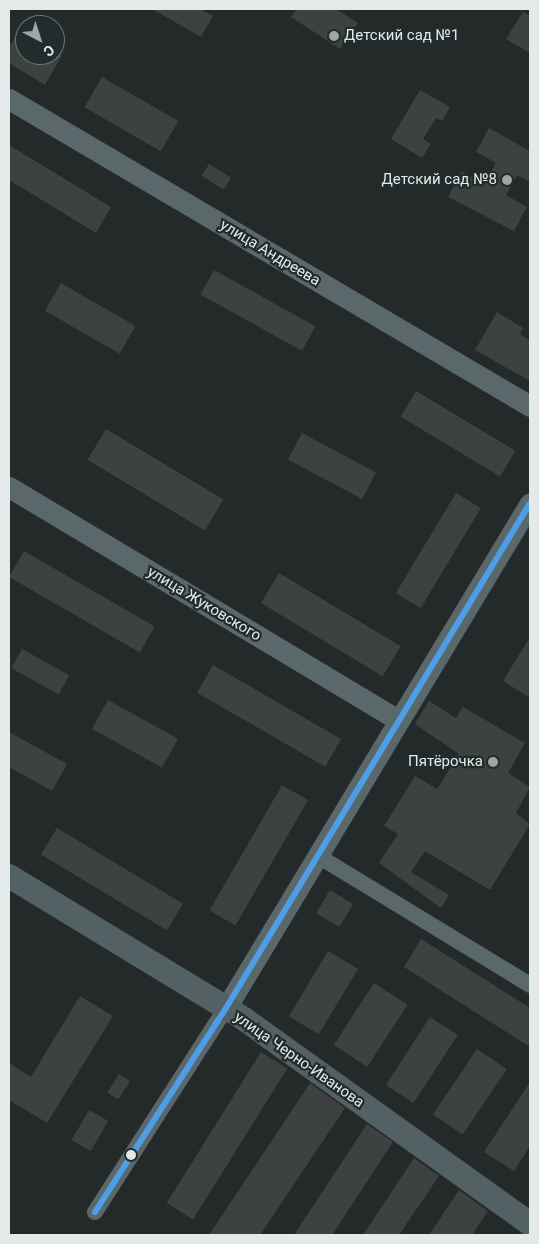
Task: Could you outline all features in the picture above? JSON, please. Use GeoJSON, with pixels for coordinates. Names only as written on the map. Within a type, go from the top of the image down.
{"type":"FeatureCollection","features":[{"type":"Feature","properties":{"kind":"main road","name":"улица Черно-Иванова"},"geometry":{"type":"LineString","coordinates":[[9,876],[226,1008],[530,1224]]}},
{"type":"Feature","properties":{"kind":"street","name":"улица Андреева"},"geometry":{"type":"LineString","coordinates":[[9,99],[530,406]]}},
{"type":"Feature","properties":{"kind":"street","name":"улица Жуковского"},"geometry":{"type":"LineString","coordinates":[[9,487],[399,720]]}},
{"type":"Feature","properties":{"kind":"street"},"geometry":{"type":"LineString","coordinates":[[95,1212],[226,1008],[530,503]]}},
{"type":"Feature","properties":{"kind":"street"},"geometry":{"type":"LineString","coordinates":[[318,856],[530,985]]}},
{"type":"Feature","properties":{"kind":"building"},"geometry":{"type":"Polygon","coordinates":[[[152,9],[200,9],[213,16],[201,37],[152,9]]]}},
{"type":"Feature","properties":{"kind":"building","name":"Детский сад №1"},"geometry":{"type":"Polygon","coordinates":[[[297,9],[336,9],[358,23],[340,49],[291,17],[297,9]]]}},
{"type":"Feature","properties":{"kind":"building"},"geometry":{"type":"Polygon","coordinates":[[[523,12],[530,16],[530,53],[506,39],[523,12]]]}},
{"type":"Feature","properties":{"kind":"building"},"geometry":{"type":"Polygon","coordinates":[[[15,37],[15,65],[56,65],[45,85],[9,63],[9,47],[15,37]]]}},
{"type":"Feature","properties":{"kind":"building"},"geometry":{"type":"Polygon","coordinates":[[[102,77],[178,121],[161,151],[84,107],[102,77]]]}},
{"type":"Feature","properties":{"kind":"building"},"geometry":{"type":"Polygon","coordinates":[[[420,90],[450,107],[442,121],[436,118],[423,139],[431,144],[422,158],[391,139],[420,90]]]}},
{"type":"Feature","properties":{"kind":"building"},"geometry":{"type":"Polygon","coordinates":[[[489,128],[530,151],[530,182],[517,175],[506,195],[527,207],[514,231],[448,197],[462,171],[484,184],[496,163],[476,152],[489,128]]]}},
{"type":"Feature","properties":{"kind":"building"},"geometry":{"type":"Polygon","coordinates":[[[9,145],[111,207],[96,233],[9,180],[9,145]]]}},
{"type":"Feature","properties":{"kind":"building"},"geometry":{"type":"Polygon","coordinates":[[[209,164],[231,178],[224,190],[202,176],[209,164]]]}},
{"type":"Feature","properties":{"kind":"building"},"geometry":{"type":"Polygon","coordinates":[[[214,270],[315,326],[302,351],[200,294],[214,270]]]}},
{"type":"Feature","properties":{"kind":"building"},"geometry":{"type":"Polygon","coordinates":[[[61,283],[135,326],[119,354],[45,311],[61,283]]]}},
{"type":"Feature","properties":{"kind":"building"},"geometry":{"type":"Polygon","coordinates":[[[497,312],[523,328],[520,334],[530,340],[530,381],[475,350],[497,312]]]}},
{"type":"Feature","properties":{"kind":"building"},"geometry":{"type":"Polygon","coordinates":[[[416,391],[515,451],[500,476],[401,417],[416,391]]]}},
{"type":"Feature","properties":{"kind":"building"},"geometry":{"type":"Polygon","coordinates":[[[106,429],[223,500],[205,530],[87,460],[106,429]]]}},
{"type":"Feature","properties":{"kind":"building"},"geometry":{"type":"Polygon","coordinates":[[[302,433],[376,472],[362,499],[288,459],[302,433]]]}},
{"type":"Feature","properties":{"kind":"building"},"geometry":{"type":"Polygon","coordinates":[[[456,493],[481,508],[421,608],[396,593],[456,493]]]}},
{"type":"Feature","properties":{"kind":"building"},"geometry":{"type":"Polygon","coordinates":[[[24,551],[155,626],[140,652],[9,577],[24,551]]]}},
{"type":"Feature","properties":{"kind":"building"},"geometry":{"type":"Polygon","coordinates":[[[279,573],[401,646],[383,676],[261,603],[279,573]]]}},
{"type":"Feature","properties":{"kind":"building"},"geometry":{"type":"Polygon","coordinates":[[[530,637],[530,698],[503,681],[530,637]]]}},
{"type":"Feature","properties":{"kind":"building"},"geometry":{"type":"Polygon","coordinates":[[[22,649],[69,675],[59,694],[11,668],[22,649]]]}},
{"type":"Feature","properties":{"kind":"building"},"geometry":{"type":"Polygon","coordinates":[[[213,665],[341,739],[325,767],[197,693],[213,665]]]}},
{"type":"Feature","properties":{"kind":"building"},"geometry":{"type":"Polygon","coordinates":[[[108,700],[178,739],[162,768],[92,729],[108,700]]]}},
{"type":"Feature","properties":{"kind":"building"},"geometry":{"type":"Polygon","coordinates":[[[429,701],[456,718],[463,707],[525,743],[508,773],[530,787],[516,813],[530,824],[490,890],[425,851],[411,872],[449,895],[441,908],[379,863],[398,834],[384,826],[415,776],[437,789],[459,754],[415,724],[429,701]]]}},
{"type":"Feature","properties":{"kind":"building"},"geometry":{"type":"Polygon","coordinates":[[[9,732],[67,764],[52,791],[9,767],[9,732]]]}},
{"type":"Feature","properties":{"kind":"building"},"geometry":{"type":"Polygon","coordinates":[[[282,785],[308,800],[235,926],[210,911],[282,785]]]}},
{"type":"Feature","properties":{"kind":"building"},"geometry":{"type":"Polygon","coordinates":[[[57,828],[183,904],[167,930],[41,855],[57,828]]]}},
{"type":"Feature","properties":{"kind":"building"},"geometry":{"type":"Polygon","coordinates":[[[330,890],[353,904],[339,927],[316,913],[330,890]]]}},
{"type":"Feature","properties":{"kind":"building"},"geometry":{"type":"Polygon","coordinates":[[[421,939],[530,1008],[530,1047],[404,967],[421,939]]]}},
{"type":"Feature","properties":{"kind":"building"},"geometry":{"type":"Polygon","coordinates":[[[328,951],[358,969],[319,1034],[289,1016],[328,951]]]}},
{"type":"Feature","properties":{"kind":"building"},"geometry":{"type":"Polygon","coordinates":[[[374,983],[408,1005],[367,1067],[334,1045],[374,983]]]}},
{"type":"Feature","properties":{"kind":"building"},"geometry":{"type":"Polygon","coordinates":[[[80,996],[113,1016],[47,1123],[9,1100],[9,1063],[31,1077],[80,996]]]}},
{"type":"Feature","properties":{"kind":"building"},"geometry":{"type":"Polygon","coordinates":[[[430,1017],[458,1035],[414,1103],[386,1085],[430,1017]]]}},
{"type":"Feature","properties":{"kind":"building"},"geometry":{"type":"Polygon","coordinates":[[[477,1049],[507,1069],[463,1135],[433,1114],[477,1049]]]}},
{"type":"Feature","properties":{"kind":"building"},"geometry":{"type":"Polygon","coordinates":[[[261,1052],[287,1068],[193,1219],[167,1203],[261,1052]]]}},
{"type":"Feature","properties":{"kind":"building"},"geometry":{"type":"Polygon","coordinates":[[[119,1074],[130,1081],[118,1100],[107,1093],[119,1074]]]}},
{"type":"Feature","properties":{"kind":"building"},"geometry":{"type":"Polygon","coordinates":[[[530,1082],[530,1146],[514,1171],[484,1152],[530,1082]]]}},
{"type":"Feature","properties":{"kind":"building"},"geometry":{"type":"Polygon","coordinates":[[[310,1083],[345,1108],[260,1235],[209,1235],[310,1083]]]}},
{"type":"Feature","properties":{"kind":"building"},"geometry":{"type":"Polygon","coordinates":[[[89,1110],[108,1121],[91,1151],[72,1140],[89,1110]]]}},
{"type":"Feature","properties":{"kind":"building"},"geometry":{"type":"Polygon","coordinates":[[[367,1124],[393,1142],[332,1235],[294,1235],[367,1124]]]}},
{"type":"Feature","properties":{"kind":"building"},"geometry":{"type":"Polygon","coordinates":[[[414,1158],[439,1176],[399,1235],[363,1235],[414,1158]]]}},
{"type":"Feature","properties":{"kind":"building"},"geometry":{"type":"Polygon","coordinates":[[[459,1190],[488,1211],[472,1235],[429,1235],[459,1190]]]}},
{"type":"Feature","properties":{"kind":"transit line"},"geometry":{"type":"LineString","coordinates":[[95,1212],[226,1008],[530,503]]}},
{"type":"Feature","properties":{"kind":"place","name":"Детский сад №1"},"geometry":{"type":"Point","coordinates":[334,36]}},
{"type":"Feature","properties":{"kind":"place","name":"Детский сад №8"},"geometry":{"type":"Point","coordinates":[507,180]}},
{"type":"Feature","properties":{"kind":"place","name":"Пятёрочка"},"geometry":{"type":"Point","coordinates":[493,762]}}]}
